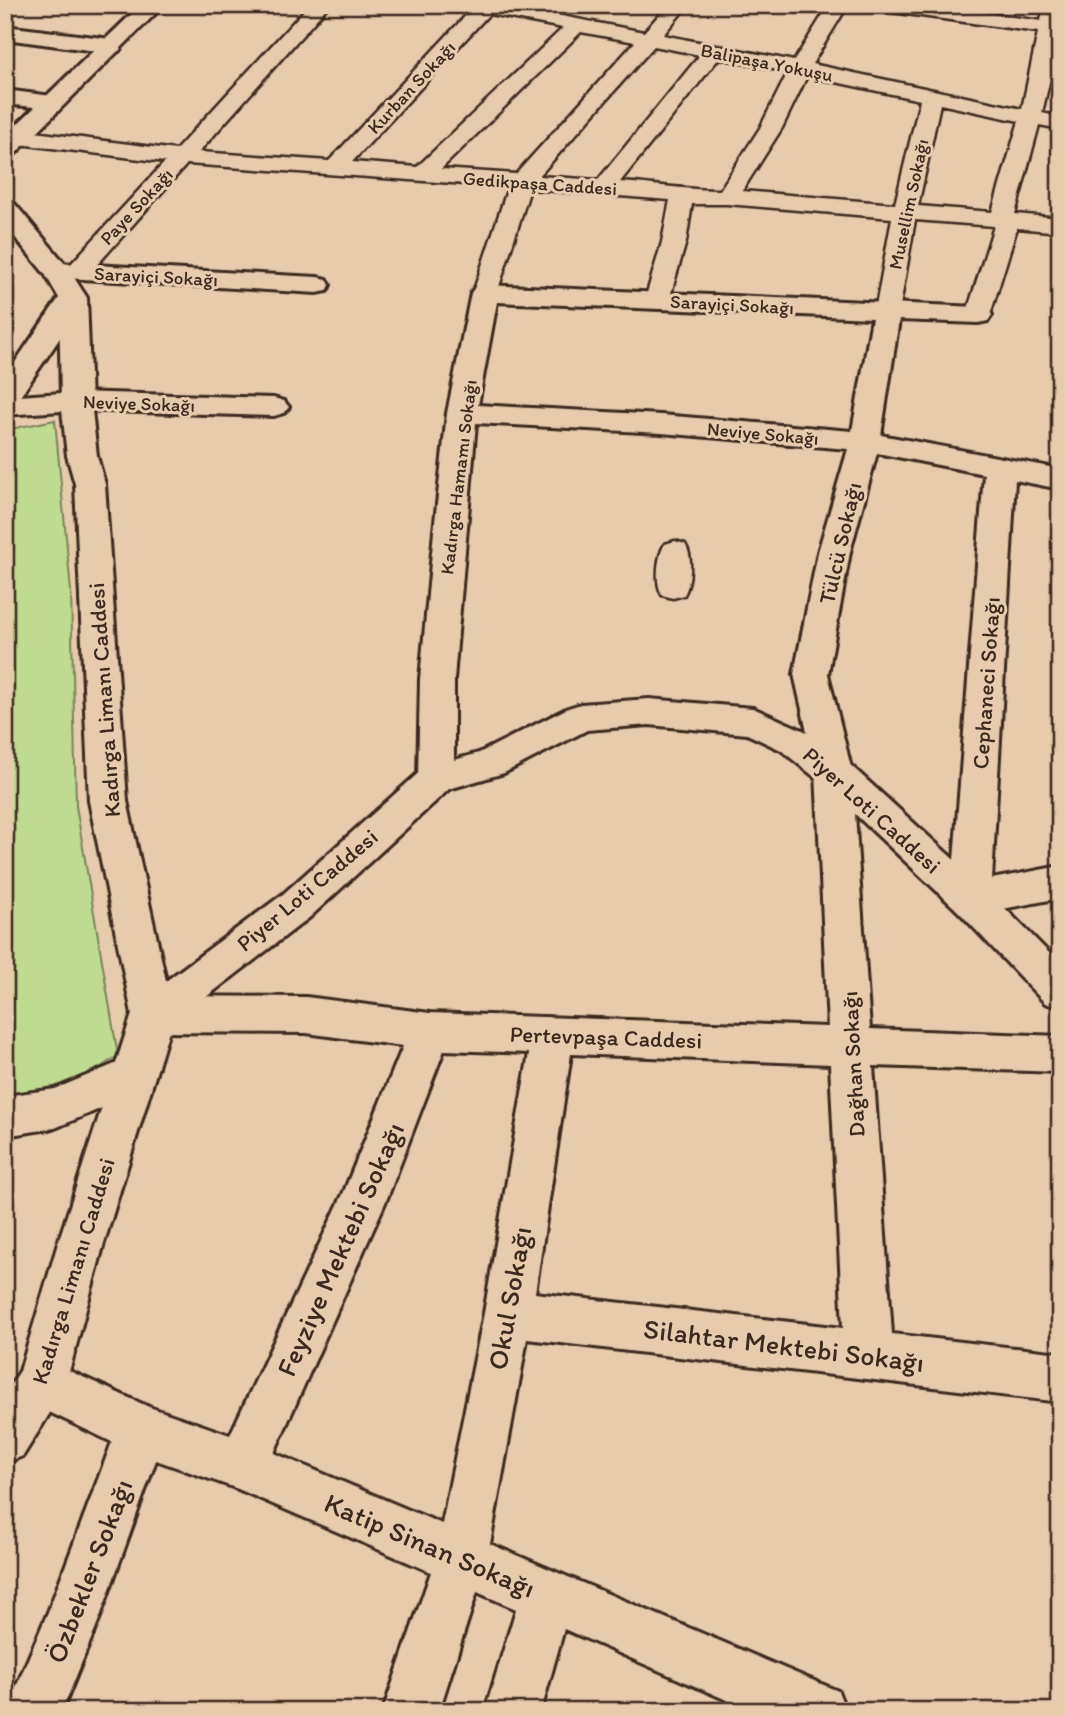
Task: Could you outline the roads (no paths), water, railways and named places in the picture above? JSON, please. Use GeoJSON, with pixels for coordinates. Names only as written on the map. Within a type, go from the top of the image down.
{"type":"FeatureCollection","features":[{"type":"Feature","properties":{"kind":"street"},"geometry":{"type":"LineString","coordinates":[[12,144],[154,5]]}},
{"type":"Feature","properties":{"kind":"street","name":"Paye Sokağı"},"geometry":{"type":"LineString","coordinates":[[69,280],[320,5]]}},
{"type":"Feature","properties":{"kind":"street"},"geometry":{"type":"LineString","coordinates":[[521,182],[679,5]]}},
{"type":"Feature","properties":{"kind":"street"},"geometry":{"type":"LineString","coordinates":[[727,197],[771,128],[800,68],[839,5]]}},
{"type":"Feature","properties":{"kind":"street"},"geometry":{"type":"LineString","coordinates":[[884,5],[1054,28]]}},
{"type":"Feature","properties":{"kind":"street"},"geometry":{"type":"LineString","coordinates":[[978,315],[1054,28],[1054,5]]}},
{"type":"Feature","properties":{"kind":"street","name":"Balipaşa Yokuşu"},"geometry":{"type":"LineString","coordinates":[[482,6],[800,68],[1060,123]]}},
{"type":"Feature","properties":{"kind":"street","name":"Kurban Sokağı"},"geometry":{"type":"LineString","coordinates":[[335,168],[482,6]]}},
{"type":"Feature","properties":{"kind":"street"},"geometry":{"type":"LineString","coordinates":[[423,174],[577,25]]}},
{"type":"Feature","properties":{"kind":"street"},"geometry":{"type":"LineString","coordinates":[[5,55],[25,29],[111,46]]}},
{"type":"Feature","properties":{"kind":"street"},"geometry":{"type":"LineString","coordinates":[[604,187],[713,51]]}},
{"type":"Feature","properties":{"kind":"street","name":"Musellim Sokağı"},"geometry":{"type":"LineString","coordinates":[[887,312],[905,211],[931,96]]}},
{"type":"Feature","properties":{"kind":"street"},"geometry":{"type":"LineString","coordinates":[[5,97],[52,102]]}},
{"type":"Feature","properties":{"kind":"street","name":"Gedikpaşa Caddesi"},"geometry":{"type":"LineString","coordinates":[[12,144],[673,192],[682,197],[727,197],[1060,225]]}},
{"type":"Feature","properties":{"kind":"street","name":"Kadırga Hamamı Sokağı"},"geometry":{"type":"LineString","coordinates":[[436,779],[437,679],[462,413],[485,293],[521,182]]}},
{"type":"Feature","properties":{"kind":"street"},"geometry":{"type":"LineString","coordinates":[[657,300],[674,242],[682,197]]}},
{"type":"Feature","properties":{"kind":"street"},"geometry":{"type":"LineString","coordinates":[[5,208],[33,245],[69,280],[5,398]]}},
{"type":"Feature","properties":{"kind":"street","name":"Sarayiçi Sokağı"},"geometry":{"type":"LineString","coordinates":[[69,280],[317,285]]}},
{"type":"Feature","properties":{"kind":"street","name":"Kadırga Limanı Caddesi"},"geometry":{"type":"LineString","coordinates":[[5,1438],[41,1383],[81,1243],[153,1014],[108,802],[90,484],[82,456],[76,401],[69,280]]}},
{"type":"Feature","properties":{"kind":"street","name":"Sarayiçi Sokağı"},"geometry":{"type":"LineString","coordinates":[[485,293],[978,315]]}},
{"type":"Feature","properties":{"kind":"street","name":"Tülcü Sokağı"},"geometry":{"type":"LineString","coordinates":[[834,772],[811,674],[834,552],[865,441],[887,312]]}},
{"type":"Feature","properties":{"kind":"street","name":"Neviye Sokağı"},"geometry":{"type":"LineString","coordinates":[[5,406],[76,401],[274,407]]}},
{"type":"Feature","properties":{"kind":"street","name":"Neviye Sokağı"},"geometry":{"type":"LineString","coordinates":[[462,413],[661,424],[865,441],[1060,480]]}},
{"type":"Feature","properties":{"kind":"street","name":"Cephaneci Sokağı"},"geometry":{"type":"LineString","coordinates":[[971,899],[1000,467]]}},
{"type":"Feature","properties":{"kind":"street"},"geometry":{"type":"LineString","coordinates":[[673,588],[675,551]]}},
{"type":"Feature","properties":{"kind":"street","name":"Piyer Loti Caddesi"},"geometry":{"type":"LineString","coordinates":[[153,1014],[296,906],[436,779],[491,763],[581,717],[649,712],[753,721],[794,741],[834,772],[971,899],[1060,991]]}},
{"type":"Feature","properties":{"kind":"street","name":"Dağhan Sokağı"},"geometry":{"type":"LineString","coordinates":[[834,772],[869,1356]]}},
{"type":"Feature","properties":{"kind":"street"},"geometry":{"type":"LineString","coordinates":[[971,899],[1060,882]]}},
{"type":"Feature","properties":{"kind":"street","name":"Pertevpaşa Caddesi"},"geometry":{"type":"LineString","coordinates":[[153,1014],[306,1015],[429,1031],[1060,1054]]}},
{"type":"Feature","properties":{"kind":"street","name":"Feyziye Mektebi Sokağı"},"geometry":{"type":"LineString","coordinates":[[242,1465],[331,1276],[400,1113],[429,1031]]}},
{"type":"Feature","properties":{"kind":"street","name":"Okul Sokağı"},"geometry":{"type":"LineString","coordinates":[[411,1711],[461,1560],[508,1313],[554,1035]]}},
{"type":"Feature","properties":{"kind":"street"},"geometry":{"type":"LineString","coordinates":[[5,1116],[30,1116],[84,1097],[134,1075]]}},
{"type":"Feature","properties":{"kind":"street","name":"Silahtar Mektebi Sokağı"},"geometry":{"type":"LineString","coordinates":[[508,1313],[1060,1378]]}},
{"type":"Feature","properties":{"kind":"street","name":"Katip Sinan Sokağı"},"geometry":{"type":"LineString","coordinates":[[41,1383],[142,1430],[242,1465],[818,1711]]}},
{"type":"Feature","properties":{"kind":"street","name":"Özbekler Sokağı"},"geometry":{"type":"LineString","coordinates":[[34,1711],[74,1617],[142,1430]]}},
{"type":"Feature","properties":{"kind":"street"},"geometry":{"type":"LineString","coordinates":[[513,1711],[547,1593]]}}]}
